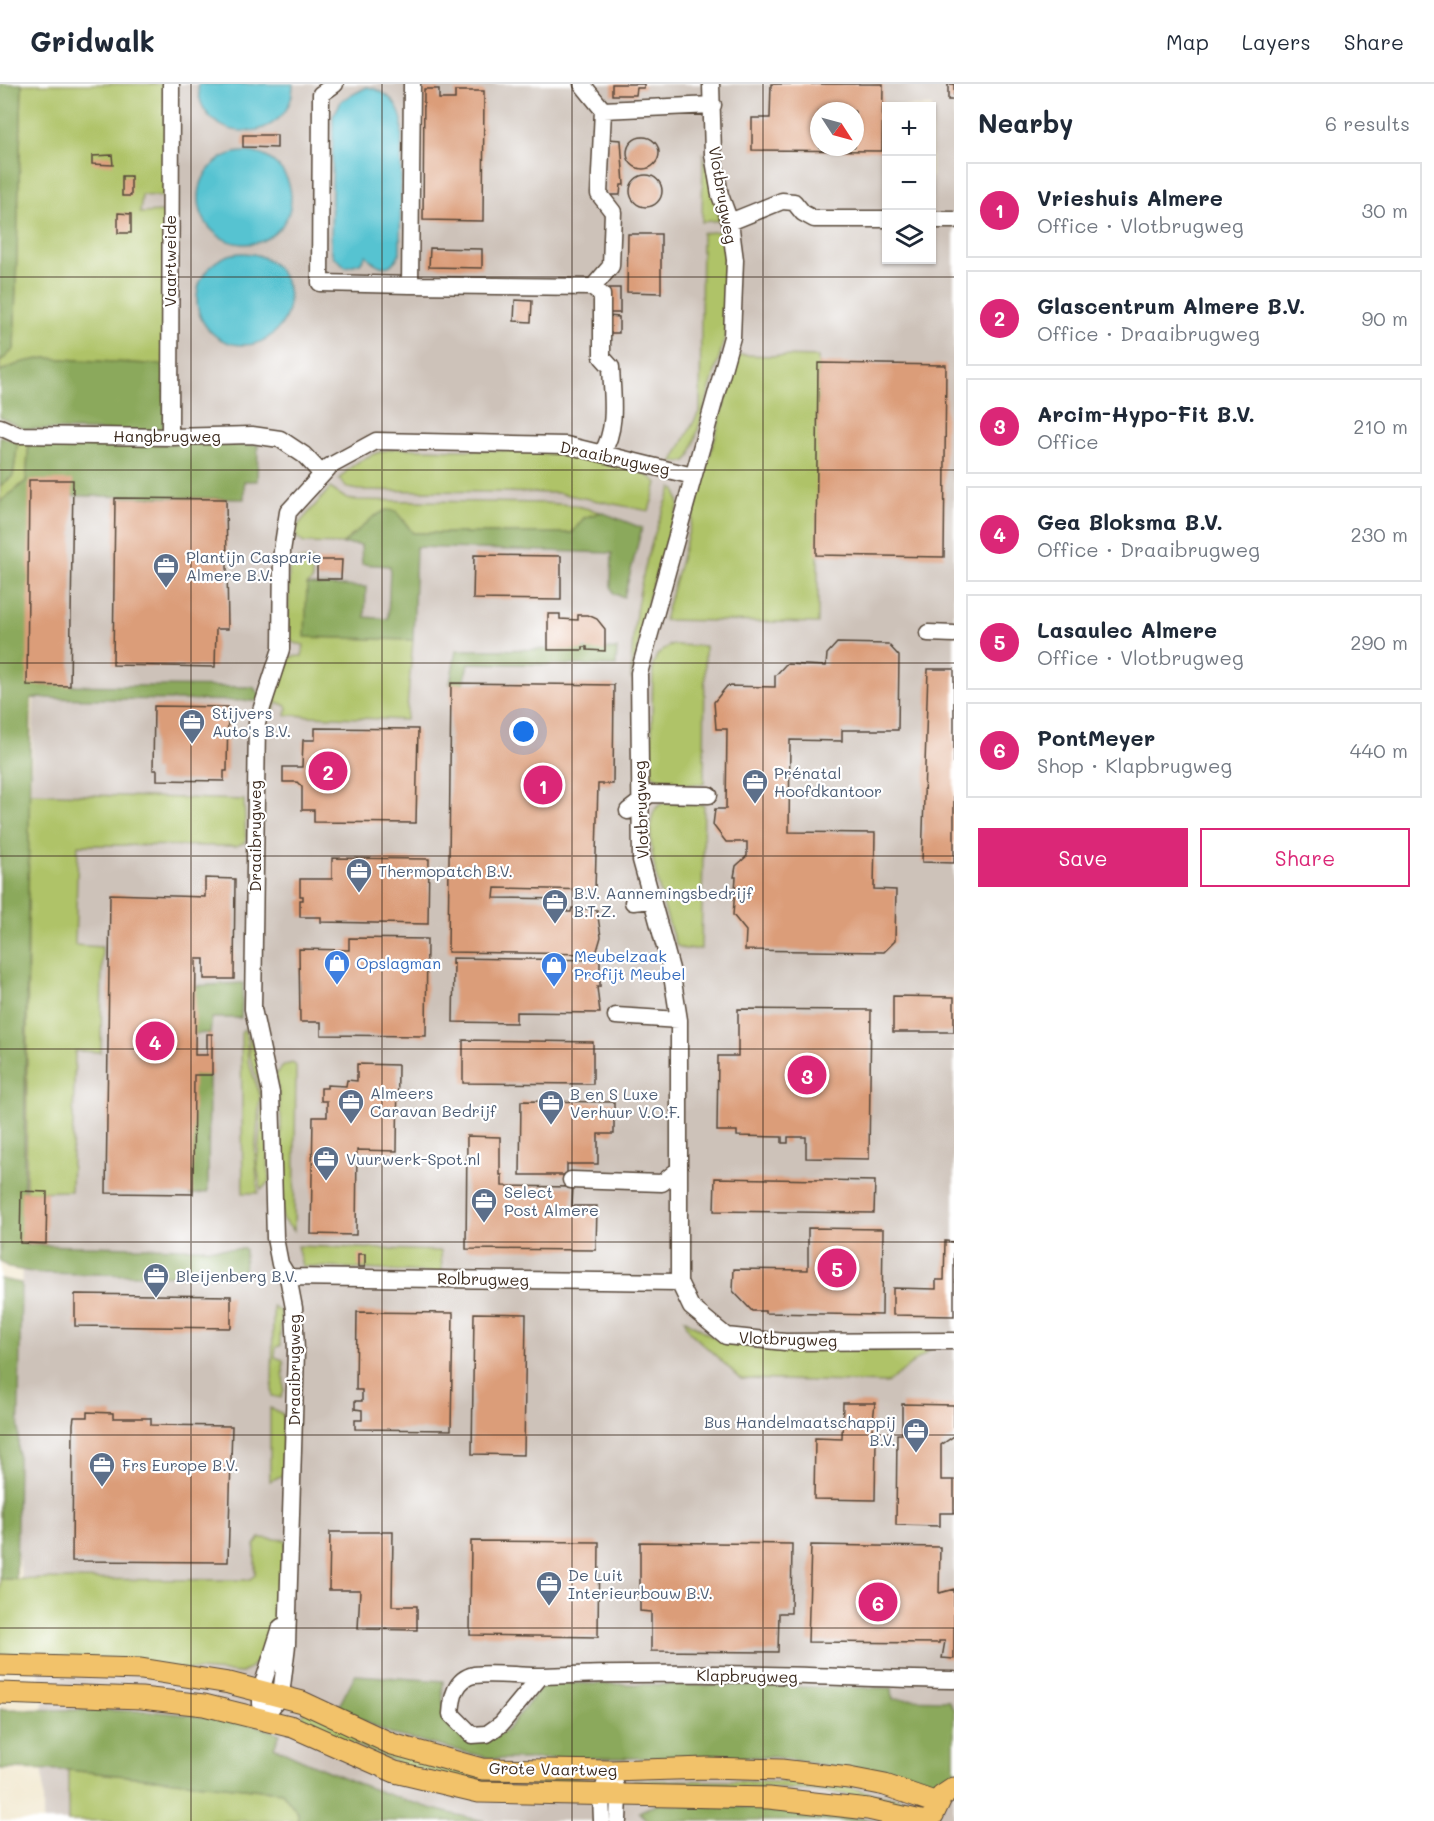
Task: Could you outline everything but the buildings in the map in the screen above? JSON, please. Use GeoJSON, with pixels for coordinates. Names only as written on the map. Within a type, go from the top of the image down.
{"type":"FeatureCollection","features":[{"type":"Feature","properties":{"kind":"main road","name":"Grote Vaartweg"},"geometry":{"type":"LineString","coordinates":[[0,1665],[141,1669],[271,1693],[317,1708],[392,1744],[482,1769],[610,1771],[707,1768],[820,1774],[885,1785],[935,1812]]}},
{"type":"Feature","properties":{"kind":"main road","name":"Grote Vaartweg"},"geometry":{"type":"LineString","coordinates":[[0,1692],[178,1701],[293,1727],[395,1772],[479,1792],[769,1798],[868,1809],[921,1821]]}},
{"type":"Feature","properties":{"kind":"main road"},"geometry":{"type":"LineString","coordinates":[[935,1812],[954,1788]]}},
{"type":"Feature","properties":{"kind":"street","name":"Vaartweide"},"geometry":{"type":"LineString","coordinates":[[170,437],[171,84]]}},
{"type":"Feature","properties":{"kind":"street"},"geometry":{"type":"LineString","coordinates":[[335,84],[321,94],[320,283],[593,286],[602,295],[602,357],[611,367],[610,440],[602,453]]}},
{"type":"Feature","properties":{"kind":"street"},"geometry":{"type":"LineString","coordinates":[[410,285],[412,84]]}},
{"type":"Feature","properties":{"kind":"street"},"geometry":{"type":"LineString","coordinates":[[582,84],[603,110],[598,194],[613,212],[611,266],[593,286]]}},
{"type":"Feature","properties":{"kind":"street","name":"Vlotbrugweg"},"geometry":{"type":"LineString","coordinates":[[711,84],[713,154],[720,195],[730,222],[735,260],[732,337],[639,673],[633,807],[641,860],[671,969],[679,1020],[672,1090],[678,1170],[678,1282],[692,1307],[726,1336],[785,1342],[954,1341]]}},
{"type":"Feature","properties":{"kind":"street"},"geometry":{"type":"LineString","coordinates":[[603,110],[713,105]]}},
{"type":"Feature","properties":{"kind":"street"},"geometry":{"type":"LineString","coordinates":[[730,222],[782,201],[794,202],[803,213],[814,219],[882,219]]}},
{"type":"Feature","properties":{"kind":"street"},"geometry":{"type":"LineString","coordinates":[[936,220],[954,220]]}},
{"type":"Feature","properties":{"kind":"street","name":"Hangbrugweg"},"geometry":{"type":"LineString","coordinates":[[0,427],[18,435],[170,437],[252,435],[280,440],[304,455],[322,474]]}},
{"type":"Feature","properties":{"kind":"street","name":"Draaibrugweg"},"geometry":{"type":"LineString","coordinates":[[271,1693],[290,1594],[296,1351],[294,1308],[288,1277],[280,1264],[275,1238],[271,1093],[253,1009],[257,723],[281,649],[282,551],[288,512],[322,474],[355,450],[376,441],[566,445],[693,476]]}},
{"type":"Feature","properties":{"kind":"street"},"geometry":{"type":"LineString","coordinates":[[928,633],[954,634]]}},
{"type":"Feature","properties":{"kind":"street"},"geometry":{"type":"LineString","coordinates":[[633,807],[650,794],[709,795]]}},
{"type":"Feature","properties":{"kind":"street"},"geometry":{"type":"LineString","coordinates":[[633,903],[652,900]]}},
{"type":"Feature","properties":{"kind":"street"},"geometry":{"type":"LineString","coordinates":[[616,1016],[679,1020]]}},
{"type":"Feature","properties":{"kind":"street"},"geometry":{"type":"LineString","coordinates":[[571,1180],[662,1183],[678,1170]]}},
{"type":"Feature","properties":{"kind":"street","name":"Rolbrugweg"},"geometry":{"type":"LineString","coordinates":[[288,1277],[678,1282]]}},
{"type":"Feature","properties":{"kind":"street","name":"Klapbrugweg"},"geometry":{"type":"LineString","coordinates":[[540,1677],[501,1724],[487,1734],[472,1735],[451,1714],[452,1695],[461,1681],[474,1675],[540,1677],[603,1672],[954,1680]]}},
{"type":"Feature","properties":{"kind":"street"},"geometry":{"type":"LineString","coordinates":[[262,1720],[271,1693]]}},
{"type":"Feature","properties":{"kind":"street"},"geometry":{"type":"LineString","coordinates":[[602,1821],[610,1795],[610,1771]]}},
{"type":"Feature","properties":{"kind":"street"},"geometry":{"type":"LineString","coordinates":[[610,1795],[618,1821]]}},
{"type":"Feature","properties":{"kind":"shaded area"},"geometry":{"type":"Polygon","coordinates":[[[53,84],[954,84],[954,1821],[43,1821],[43,1692],[17,1553],[28,888],[53,84]]]}},
{"type":"Feature","properties":{"kind":"green space"},"geometry":{"type":"Polygon","coordinates":[[[0,84],[22,84],[14,349],[0,362],[0,84]]]}},
{"type":"Feature","properties":{"kind":"green space"},"geometry":{"type":"Polygon","coordinates":[[[22,84],[168,84],[165,197],[142,195],[140,213],[165,212],[165,365],[45,358],[0,371],[0,362],[14,349],[22,84]]]}},
{"type":"Feature","properties":{"kind":"green space"},"geometry":{"type":"Polygon","coordinates":[[[703,152],[722,220],[702,222],[703,152]]]}},
{"type":"Feature","properties":{"kind":"green space"},"geometry":{"type":"Polygon","coordinates":[[[724,231],[728,248],[726,334],[690,457],[686,461],[672,463],[700,410],[702,233],[724,231]]]}},
{"type":"Feature","properties":{"kind":"green space"},"geometry":{"type":"Polygon","coordinates":[[[738,355],[818,357],[818,623],[664,620],[738,355]]]}},
{"type":"Feature","properties":{"kind":"green space"},"geometry":{"type":"Polygon","coordinates":[[[45,358],[165,365],[164,432],[24,429],[0,417],[0,371],[23,362],[45,358]]]}},
{"type":"Feature","properties":{"kind":"green space"},"geometry":{"type":"Polygon","coordinates":[[[0,436],[18,442],[13,476],[0,486],[0,436]]]}},
{"type":"Feature","properties":{"kind":"green space"},"geometry":{"type":"Polygon","coordinates":[[[18,442],[29,442],[26,481],[0,502],[0,486],[13,476],[18,442]]]}},
{"type":"Feature","properties":{"kind":"green space"},"geometry":{"type":"Polygon","coordinates":[[[29,442],[258,445],[257,481],[244,481],[244,499],[44,495],[42,685],[253,687],[261,696],[262,701],[31,698],[23,1229],[26,1245],[245,1249],[244,1277],[38,1273],[9,1268],[0,1261],[0,502],[26,481],[29,442]]]}},
{"type":"Feature","properties":{"kind":"green space"},"geometry":{"type":"Polygon","coordinates":[[[398,448],[564,453],[625,467],[651,477],[657,483],[649,511],[558,493],[358,490],[348,488],[339,479],[366,458],[381,451],[398,448]]]}},
{"type":"Feature","properties":{"kind":"green space"},"geometry":{"type":"Polygon","coordinates":[[[330,488],[347,499],[356,500],[545,503],[573,505],[601,512],[584,518],[572,533],[412,533],[404,520],[353,534],[343,544],[304,543],[296,537],[298,525],[330,488]]]}},
{"type":"Feature","properties":{"kind":"green space"},"geometry":{"type":"Polygon","coordinates":[[[672,488],[676,490],[679,505],[649,596],[631,680],[634,631],[642,582],[655,534],[672,488]]]}},
{"type":"Feature","properties":{"kind":"green space"},"geometry":{"type":"Polygon","coordinates":[[[386,510],[396,511],[413,533],[572,533],[584,518],[601,512],[642,528],[624,597],[614,594],[611,586],[612,553],[416,547],[413,640],[305,637],[307,585],[366,587],[365,617],[388,619],[390,566],[362,564],[361,545],[343,544],[373,517],[386,510]]]}},
{"type":"Feature","properties":{"kind":"green space"},"geometry":{"type":"Polygon","coordinates":[[[297,560],[312,560],[312,581],[307,585],[306,637],[413,640],[406,720],[286,715],[287,706],[277,702],[272,715],[269,709],[287,657],[302,656],[304,645],[294,643],[288,638],[289,570],[297,560]]]}},
{"type":"Feature","properties":{"kind":"green space"},"geometry":{"type":"Polygon","coordinates":[[[670,645],[705,646],[704,784],[669,784],[651,773],[653,665],[657,655],[670,645]]]}},
{"type":"Feature","properties":{"kind":"green space"},"geometry":{"type":"Polygon","coordinates":[[[617,649],[616,666],[468,663],[464,684],[450,684],[456,650],[617,649]]]}},
{"type":"Feature","properties":{"kind":"green space"},"geometry":{"type":"Polygon","coordinates":[[[29,793],[244,800],[246,842],[236,846],[78,845],[75,945],[102,947],[101,1052],[75,1051],[71,1191],[26,1192],[29,793]]]}},
{"type":"Feature","properties":{"kind":"green space"},"geometry":{"type":"Polygon","coordinates":[[[674,803],[704,805],[701,949],[684,949],[676,945],[652,853],[652,818],[659,805],[674,803]]]}},
{"type":"Feature","properties":{"kind":"green space"},"geometry":{"type":"Polygon","coordinates":[[[243,983],[241,1018],[212,1018],[210,1033],[193,1034],[193,986],[243,983]]]}},
{"type":"Feature","properties":{"kind":"green space"},"geometry":{"type":"Polygon","coordinates":[[[245,1029],[248,1061],[260,1095],[255,1154],[258,1193],[243,1193],[241,1033],[245,1029]]]}},
{"type":"Feature","properties":{"kind":"green space"},"geometry":{"type":"Polygon","coordinates":[[[249,1033],[266,1084],[269,1182],[261,1190],[257,1164],[263,1096],[249,1054],[249,1033]]]}},
{"type":"Feature","properties":{"kind":"green space"},"geometry":{"type":"Polygon","coordinates":[[[293,1063],[296,1066],[294,1231],[282,1219],[281,1119],[276,1073],[285,1065],[293,1063]]]}},
{"type":"Feature","properties":{"kind":"green space"},"geometry":{"type":"Polygon","coordinates":[[[209,1074],[208,1192],[190,1195],[191,1075],[209,1074]]]}},
{"type":"Feature","properties":{"kind":"green space"},"geometry":{"type":"Polygon","coordinates":[[[297,1246],[441,1251],[442,1273],[302,1266],[297,1246]]]}},
{"type":"Feature","properties":{"kind":"green space"},"geometry":{"type":"Polygon","coordinates":[[[0,1279],[21,1283],[16,1579],[0,1579],[0,1279]]]}},
{"type":"Feature","properties":{"kind":"green space"},"geometry":{"type":"Polygon","coordinates":[[[273,1306],[281,1312],[280,1346],[276,1347],[275,1357],[283,1360],[284,1390],[281,1398],[272,1396],[273,1306]]]}},
{"type":"Feature","properties":{"kind":"green space"},"geometry":{"type":"Polygon","coordinates":[[[684,1319],[718,1340],[754,1348],[930,1350],[887,1383],[741,1379],[690,1332],[684,1319]]]}},
{"type":"Feature","properties":{"kind":"green space"},"geometry":{"type":"Polygon","coordinates":[[[270,1408],[283,1414],[283,1475],[270,1481],[270,1408]]]}},
{"type":"Feature","properties":{"kind":"green space"},"geometry":{"type":"Polygon","coordinates":[[[260,1538],[286,1540],[284,1574],[273,1632],[255,1663],[242,1673],[0,1657],[0,1579],[249,1580],[255,1575],[255,1545],[260,1538]]]}},
{"type":"Feature","properties":{"kind":"green space"},"geometry":{"type":"Polygon","coordinates":[[[355,1675],[443,1681],[446,1715],[457,1726],[489,1739],[506,1731],[545,1683],[892,1688],[893,1699],[948,1700],[954,1710],[954,1782],[932,1793],[828,1766],[774,1757],[494,1759],[390,1734],[338,1708],[355,1675]]]}},
{"type":"Feature","properties":{"kind":"green space"},"geometry":{"type":"Polygon","coordinates":[[[305,1708],[410,1753],[589,1780],[588,1788],[472,1782],[405,1766],[300,1721],[305,1708]]]}},
{"type":"Feature","properties":{"kind":"green space"},"geometry":{"type":"Polygon","coordinates":[[[0,1709],[148,1711],[245,1721],[280,1734],[274,1747],[326,1770],[404,1800],[485,1821],[298,1821],[298,1813],[282,1792],[68,1770],[0,1769],[0,1709]]]}},
{"type":"Feature","properties":{"kind":"green space"},"geometry":{"type":"Polygon","coordinates":[[[68,1770],[282,1792],[298,1813],[298,1821],[68,1821],[68,1770]]]}},
{"type":"Feature","properties":{"kind":"green space"},"geometry":{"type":"Polygon","coordinates":[[[634,1780],[826,1783],[930,1805],[927,1814],[845,1794],[779,1788],[635,1789],[632,1784],[634,1780]]]}},
{"type":"Feature","properties":{"kind":"green space"},"geometry":{"type":"Polygon","coordinates":[[[656,1804],[785,1809],[884,1821],[649,1821],[639,1812],[656,1804]]]}},
{"type":"Feature","properties":{"kind":"water"},"geometry":{"type":"Polygon","coordinates":[[[198,84],[293,84],[289,105],[278,119],[263,128],[245,131],[228,128],[213,119],[202,105],[198,84]]]}},
{"type":"Feature","properties":{"kind":"water"},"geometry":{"type":"Polygon","coordinates":[[[367,87],[385,94],[397,108],[402,120],[400,252],[389,266],[380,266],[366,255],[360,263],[346,267],[333,256],[331,248],[333,116],[342,100],[367,87]]]}},
{"type":"Feature","properties":{"kind":"water"},"geometry":{"type":"Polygon","coordinates":[[[245,152],[262,156],[277,166],[287,181],[291,198],[287,215],[277,230],[262,240],[245,244],[228,240],[213,230],[203,215],[199,198],[203,181],[213,166],[228,156],[245,152]]]}},
{"type":"Feature","properties":{"kind":"water"},"geometry":{"type":"Polygon","coordinates":[[[243,253],[261,256],[276,266],[286,281],[289,299],[286,317],[276,332],[261,342],[243,345],[225,342],[210,332],[200,317],[197,299],[200,281],[210,266],[225,256],[243,253]]]}},
{"type":"Feature","properties":{"kind":"place","name":"Plantijn Casparie Almere B.V."},"geometry":{"type":"Point","coordinates":[166,589]}},
{"type":"Feature","properties":{"kind":"place","name":"Stijvers Auto's B.V."},"geometry":{"type":"Point","coordinates":[192,745]}},
{"type":"Feature","properties":{"kind":"place","name":"Glascentrum Almere B.V."},"geometry":{"type":"Point","coordinates":[328,771]}},
{"type":"Feature","properties":{"kind":"place","name":"Vrieshuis Almere"},"geometry":{"type":"Point","coordinates":[543,785]}},
{"type":"Feature","properties":{"kind":"place","name":"Prénatal Hoofdkantoor"},"geometry":{"type":"Point","coordinates":[755,805]}},
{"type":"Feature","properties":{"kind":"place","name":"Thermopatch B.V."},"geometry":{"type":"Point","coordinates":[359,894]}},
{"type":"Feature","properties":{"kind":"place","name":"B.V. Aannemingsbedrijf B.T.Z."},"geometry":{"type":"Point","coordinates":[555,925]}},
{"type":"Feature","properties":{"kind":"place","name":"Opslagman"},"geometry":{"type":"Point","coordinates":[337,986]}},
{"type":"Feature","properties":{"kind":"place","name":"Meubelzaak Profijt Meubel"},"geometry":{"type":"Point","coordinates":[554,988]}},
{"type":"Feature","properties":{"kind":"place","name":"Gea Bloksma B.V."},"geometry":{"type":"Point","coordinates":[155,1041]}},
{"type":"Feature","properties":{"kind":"place","name":"Arcim-Hypo-Fit B.V."},"geometry":{"type":"Point","coordinates":[807,1075]}},
{"type":"Feature","properties":{"kind":"place","name":"Almeers Caravan Bedrijf"},"geometry":{"type":"Point","coordinates":[351,1125]}},
{"type":"Feature","properties":{"kind":"place","name":"B en S Luxe Verhuur V.O.F."},"geometry":{"type":"Point","coordinates":[551,1126]}},
{"type":"Feature","properties":{"kind":"place","name":"Vuurwerk-Spot.nl"},"geometry":{"type":"Point","coordinates":[326,1182]}},
{"type":"Feature","properties":{"kind":"place","name":"Select Post Almere"},"geometry":{"type":"Point","coordinates":[484,1224]}},
{"type":"Feature","properties":{"kind":"place","name":"Lasaulec Almere"},"geometry":{"type":"Point","coordinates":[837,1268]}},
{"type":"Feature","properties":{"kind":"place","name":"Bleijenberg B.V."},"geometry":{"type":"Point","coordinates":[156,1299]}},
{"type":"Feature","properties":{"kind":"place","name":"Bus Handelmaatschappij B.V."},"geometry":{"type":"Point","coordinates":[916,1454]}},
{"type":"Feature","properties":{"kind":"place","name":"Frs Europe B.V."},"geometry":{"type":"Point","coordinates":[102,1488]}},
{"type":"Feature","properties":{"kind":"place","name":"PontMeyer"},"geometry":{"type":"Point","coordinates":[878,1602]}},
{"type":"Feature","properties":{"kind":"place","name":"De Luit Interieurbouw B.V."},"geometry":{"type":"Point","coordinates":[549,1607]}}]}
